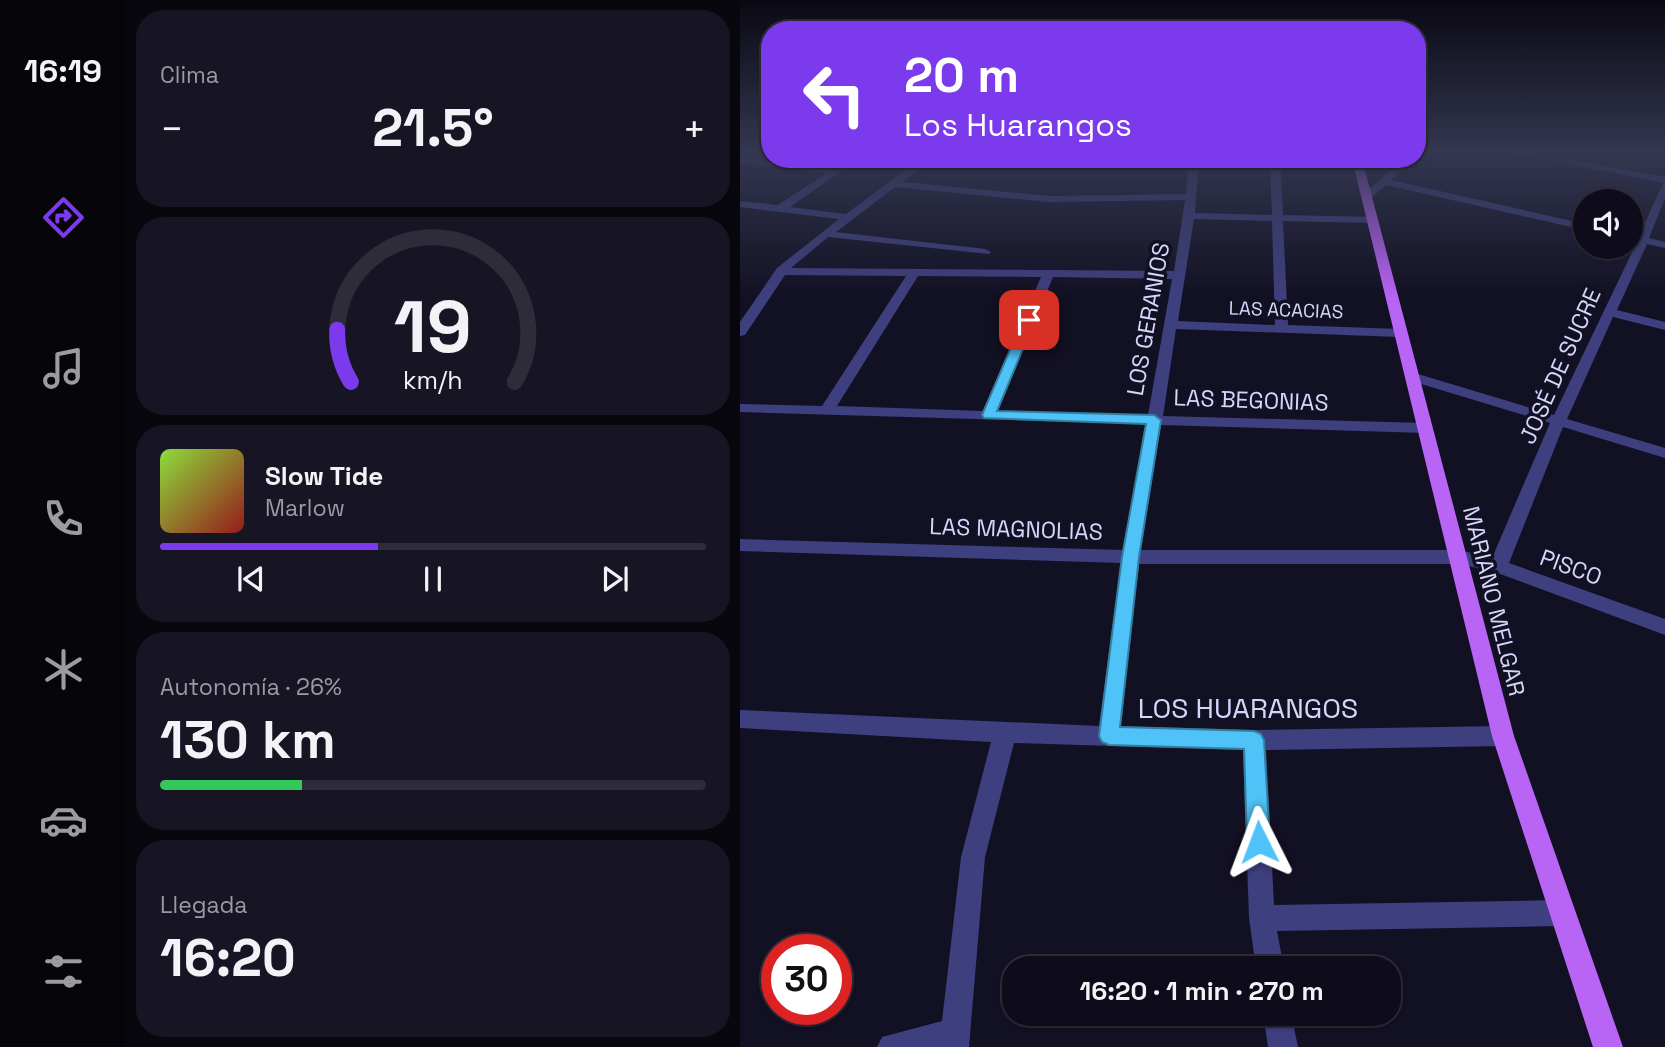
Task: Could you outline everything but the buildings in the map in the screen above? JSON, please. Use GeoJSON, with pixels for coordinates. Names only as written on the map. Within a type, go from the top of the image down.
{"type":"FeatureCollection","features":[{"type":"Feature","properties":{"kind":"main road","name":"MARIANO MELGAR"},"geometry":{"type":"LineString","coordinates":[[1367,201],[1503,736],[1608,1047]]}},
{"type":"Feature","properties":{"kind":"street"},"geometry":{"type":"LineString","coordinates":[[781,208],[792,201]]}},
{"type":"Feature","properties":{"kind":"street"},"geometry":{"type":"LineString","coordinates":[[740,332],[781,271],[868,201]]}},
{"type":"Feature","properties":{"kind":"street","name":"LOS GERANIOS"},"geometry":{"type":"LineString","coordinates":[[1109,736],[1131,557],[1189,216],[1189,201]]}},
{"type":"Feature","properties":{"kind":"street"},"geometry":{"type":"LineString","coordinates":[[1277,201],[1282,328]]}},
{"type":"Feature","properties":{"kind":"street"},"geometry":{"type":"LineString","coordinates":[[1469,201],[1573,224]]}},
{"type":"Feature","properties":{"kind":"street","name":"JOSÉ DE SUCRE"},"geometry":{"type":"LineString","coordinates":[[1643,227],[1656,201]]}},
{"type":"Feature","properties":{"kind":"street"},"geometry":{"type":"LineString","coordinates":[[740,204],[846,217]]}},
{"type":"Feature","properties":{"kind":"street"},"geometry":{"type":"LineString","coordinates":[[1189,216],[1373,220]]}},
{"type":"Feature","properties":{"kind":"street"},"geometry":{"type":"LineString","coordinates":[[826,234],[985,252]]}},
{"type":"Feature","properties":{"kind":"street"},"geometry":{"type":"LineString","coordinates":[[1643,240],[1665,245]]}},
{"type":"Feature","properties":{"kind":"street","name":"JOSÉ DE SUCRE"},"geometry":{"type":"LineString","coordinates":[[1498,566],[1558,422],[1609,312],[1629,259]]}},
{"type":"Feature","properties":{"kind":"street"},"geometry":{"type":"LineString","coordinates":[[781,271],[1178,275]]}},
{"type":"Feature","properties":{"kind":"street"},"geometry":{"type":"LineString","coordinates":[[827,410],[915,271]]}},
{"type":"Feature","properties":{"kind":"street"},"geometry":{"type":"LineString","coordinates":[[989,415],[1049,272]]}},
{"type":"Feature","properties":{"kind":"street"},"geometry":{"type":"LineString","coordinates":[[1609,312],[1665,326]]}},
{"type":"Feature","properties":{"kind":"street","name":"LAS ACACIAS"},"geometry":{"type":"LineString","coordinates":[[1171,326],[1399,333]]}},
{"type":"Feature","properties":{"kind":"street"},"geometry":{"type":"LineString","coordinates":[[1413,377],[1665,453]]}},
{"type":"Feature","properties":{"kind":"street","name":"LAS BEGONIAS"},"geometry":{"type":"LineString","coordinates":[[740,408],[1425,428]]}},
{"type":"Feature","properties":{"kind":"street","name":"LAS MAGNOLIAS"},"geometry":{"type":"LineString","coordinates":[[740,545],[1131,557],[1459,557]]}},
{"type":"Feature","properties":{"kind":"street","name":"PISCO"},"geometry":{"type":"LineString","coordinates":[[1459,557],[1498,566],[1665,627]]}},
{"type":"Feature","properties":{"kind":"street","name":"LOS HUARANGOS"},"geometry":{"type":"LineString","coordinates":[[740,719],[1005,733],[1254,740],[1503,736]]}},
{"type":"Feature","properties":{"kind":"street"},"geometry":{"type":"LineString","coordinates":[[892,1047],[954,1040],[973,857],[1005,733]]}},
{"type":"Feature","properties":{"kind":"street"},"geometry":{"type":"LineString","coordinates":[[1254,740],[1262,918],[1268,956]]}},
{"type":"Feature","properties":{"kind":"street"},"geometry":{"type":"LineString","coordinates":[[1262,918],[1562,913]]}},
{"type":"Feature","properties":{"kind":"street"},"geometry":{"type":"LineString","coordinates":[[1279,1026],[1283,1047]]}},
{"type":"Feature","properties":{"kind":"route"},"geometry":{"type":"LineString","coordinates":[[1029,320],[989,415],[1154,420],[1131,557],[1109,736],[1254,740],[1259,842]]}}]}
